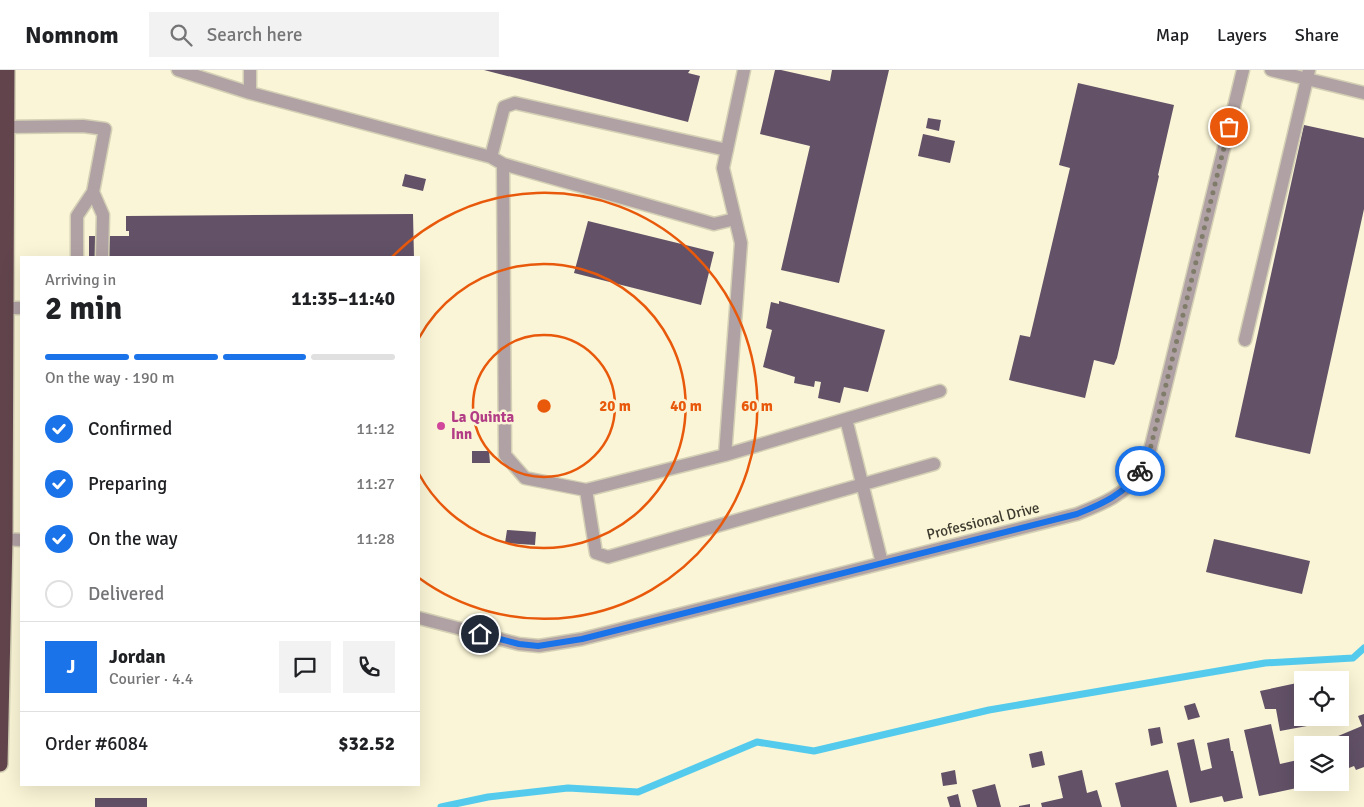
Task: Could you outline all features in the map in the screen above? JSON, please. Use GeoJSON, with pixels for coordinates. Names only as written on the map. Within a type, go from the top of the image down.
{"type":"FeatureCollection","features":[{"type":"Feature","properties":{"kind":"highway"},"geometry":{"type":"LineString","coordinates":[[0,764],[3,539],[14,308],[7,127],[7,70]]}},
{"type":"Feature","properties":{"kind":"street"},"geometry":{"type":"LineString","coordinates":[[178,70],[250,93],[491,157],[503,164],[714,224],[735,219]]}},
{"type":"Feature","properties":{"kind":"street"},"geometry":{"type":"LineString","coordinates":[[250,70],[250,93]]}},
{"type":"Feature","properties":{"kind":"street"},"geometry":{"type":"LineString","coordinates":[[725,455],[741,243],[723,168],[744,70]]}},
{"type":"Feature","properties":{"kind":"street","name":"Professional Drive"},"geometry":{"type":"LineString","coordinates":[[420,618],[519,644],[538,646],[582,639],[1077,514],[1103,504],[1123,491],[1140,473],[1150,450],[1243,70]]}},
{"type":"Feature","properties":{"kind":"street"},"geometry":{"type":"LineString","coordinates":[[1271,70],[1308,74],[1364,93]]}},
{"type":"Feature","properties":{"kind":"street"},"geometry":{"type":"LineString","coordinates":[[1245,340],[1308,74]]}},
{"type":"Feature","properties":{"kind":"street"},"geometry":{"type":"LineString","coordinates":[[491,157],[504,107],[515,103],[727,150]]}},
{"type":"Feature","properties":{"kind":"street"},"geometry":{"type":"LineString","coordinates":[[7,127],[83,126],[105,128],[93,192],[77,216],[77,256]]}},
{"type":"Feature","properties":{"kind":"street"},"geometry":{"type":"LineString","coordinates":[[503,164],[505,455],[525,478],[586,490],[725,455],[940,391]]}},
{"type":"Feature","properties":{"kind":"street"},"geometry":{"type":"LineString","coordinates":[[93,192],[103,214],[102,256]]}},
{"type":"Feature","properties":{"kind":"street"},"geometry":{"type":"LineString","coordinates":[[846,419],[882,563]]}},
{"type":"Feature","properties":{"kind":"street"},"geometry":{"type":"LineString","coordinates":[[586,490],[596,553],[608,557],[934,464]]}},
{"type":"Feature","properties":{"kind":"street"},"geometry":{"type":"LineString","coordinates":[[3,539],[20,540]]}},
{"type":"Feature","properties":{"kind":"building"},"geometry":{"type":"Polygon","coordinates":[[[484,70],[690,70],[688,73],[700,76],[688,122],[484,70]]]}},
{"type":"Feature","properties":{"kind":"building"},"geometry":{"type":"Polygon","coordinates":[[[775,70],[830,81],[832,70],[889,70],[839,283],[781,270],[810,146],[760,134],[775,70]]]}},
{"type":"Feature","properties":{"kind":"building"},"geometry":{"type":"Polygon","coordinates":[[[1078,83],[1174,105],[1117,358],[1114,365],[1094,360],[1085,398],[1009,380],[1020,335],[1030,337],[1070,168],[1059,165],[1078,83]]]}},
{"type":"Feature","properties":{"kind":"building"},"geometry":{"type":"Polygon","coordinates":[[[928,118],[941,120],[939,131],[926,128],[928,118]]]}},
{"type":"Feature","properties":{"kind":"building"},"geometry":{"type":"Polygon","coordinates":[[[1304,125],[1364,138],[1364,209],[1310,454],[1235,437],[1304,125]]]}},
{"type":"Feature","properties":{"kind":"building"},"geometry":{"type":"Polygon","coordinates":[[[923,134],[955,141],[950,163],[918,156],[923,134]]]}},
{"type":"Feature","properties":{"kind":"building"},"geometry":{"type":"Polygon","coordinates":[[[405,174],[426,179],[423,191],[402,186],[405,174]]]}},
{"type":"Feature","properties":{"kind":"building"},"geometry":{"type":"Polygon","coordinates":[[[413,214],[414,256],[89,256],[89,236],[129,236],[129,231],[126,231],[126,216],[413,214]]]}},
{"type":"Feature","properties":{"kind":"building"},"geometry":{"type":"Polygon","coordinates":[[[588,221],[714,252],[701,305],[574,273],[588,221]]]}},
{"type":"Feature","properties":{"kind":"building"},"geometry":{"type":"Polygon","coordinates":[[[779,301],[885,330],[868,392],[844,387],[840,403],[818,398],[821,382],[815,381],[814,387],[794,383],[795,377],[763,367],[772,330],[766,328],[771,302],[779,304],[779,301]]]}},
{"type":"Feature","properties":{"kind":"building"},"geometry":{"type":"Polygon","coordinates":[[[472,451],[489,451],[490,463],[472,463],[472,451]]]}},
{"type":"Feature","properties":{"kind":"building"},"geometry":{"type":"Polygon","coordinates":[[[507,530],[536,532],[535,545],[505,543],[507,530]]]}},
{"type":"Feature","properties":{"kind":"building"},"geometry":{"type":"Polygon","coordinates":[[[1214,539],[1310,561],[1302,594],[1206,572],[1214,539]]]}},
{"type":"Feature","properties":{"kind":"building"},"geometry":{"type":"Polygon","coordinates":[[[1294,684],[1294,726],[1307,726],[1280,731],[1276,709],[1265,709],[1260,691],[1294,684]]]}},
{"type":"Feature","properties":{"kind":"building"},"geometry":{"type":"Polygon","coordinates":[[[1195,703],[1200,717],[1188,720],[1184,706],[1195,703]]]}},
{"type":"Feature","properties":{"kind":"building"},"geometry":{"type":"Polygon","coordinates":[[[1364,714],[1364,767],[1356,770],[1354,766],[1349,768],[1349,736],[1338,736],[1362,726],[1358,716],[1364,714]]]}},
{"type":"Feature","properties":{"kind":"building"},"geometry":{"type":"Polygon","coordinates":[[[1271,724],[1280,764],[1294,761],[1294,789],[1259,796],[1244,730],[1271,724]]]}},
{"type":"Feature","properties":{"kind":"building"},"geometry":{"type":"Polygon","coordinates":[[[1160,727],[1163,743],[1151,746],[1148,729],[1160,727]]]}},
{"type":"Feature","properties":{"kind":"building"},"geometry":{"type":"Polygon","coordinates":[[[1229,738],[1243,798],[1224,802],[1222,796],[1190,803],[1177,743],[1194,739],[1201,771],[1212,768],[1207,743],[1229,738]]]}},
{"type":"Feature","properties":{"kind":"building"},"geometry":{"type":"Polygon","coordinates":[[[1042,751],[1045,765],[1032,768],[1029,754],[1042,751]]]}},
{"type":"Feature","properties":{"kind":"building"},"geometry":{"type":"Polygon","coordinates":[[[955,770],[957,784],[943,786],[941,773],[955,770]]]}},
{"type":"Feature","properties":{"kind":"building"},"geometry":{"type":"Polygon","coordinates":[[[1082,770],[1087,793],[1097,790],[1102,807],[1042,807],[1041,803],[1063,798],[1058,776],[1082,770]]]}},
{"type":"Feature","properties":{"kind":"building"},"geometry":{"type":"Polygon","coordinates":[[[1168,770],[1177,807],[1121,807],[1115,783],[1168,770]]]}},
{"type":"Feature","properties":{"kind":"building"},"geometry":{"type":"Polygon","coordinates":[[[995,784],[1001,807],[977,807],[972,790],[995,784]]]}},
{"type":"Feature","properties":{"kind":"building"},"geometry":{"type":"Polygon","coordinates":[[[958,794],[961,807],[950,807],[947,797],[958,794]]]}},
{"type":"Feature","properties":{"kind":"building"},"geometry":{"type":"Polygon","coordinates":[[[95,798],[147,798],[147,807],[95,807],[95,798]]]}},
{"type":"Feature","properties":{"kind":"building"},"geometry":{"type":"Polygon","coordinates":[[[1030,804],[1030,807],[1019,807],[1019,806],[1030,804]]]}},
{"type":"Feature","properties":{"kind":"waterway"},"geometry":{"type":"LineString","coordinates":[[441,807],[488,797],[568,788],[638,792],[757,742],[814,751],[989,710],[1265,663],[1353,658],[1364,648]]}},
{"type":"Feature","properties":{"kind":"way so far"},"geometry":{"type":"LineString","coordinates":[[1140,471],[1150,450],[1229,127]]}},
{"type":"Feature","properties":{"kind":"place","name":"La Quinta Inn"},"geometry":{"type":"Point","coordinates":[441,426]}},
{"type":"Feature","properties":{"kind":"route"},"geometry":{"type":"LineString","coordinates":[[480,634],[519,644],[538,646],[582,639],[1077,514],[1103,504],[1123,491],[1140,471]]}}]}
